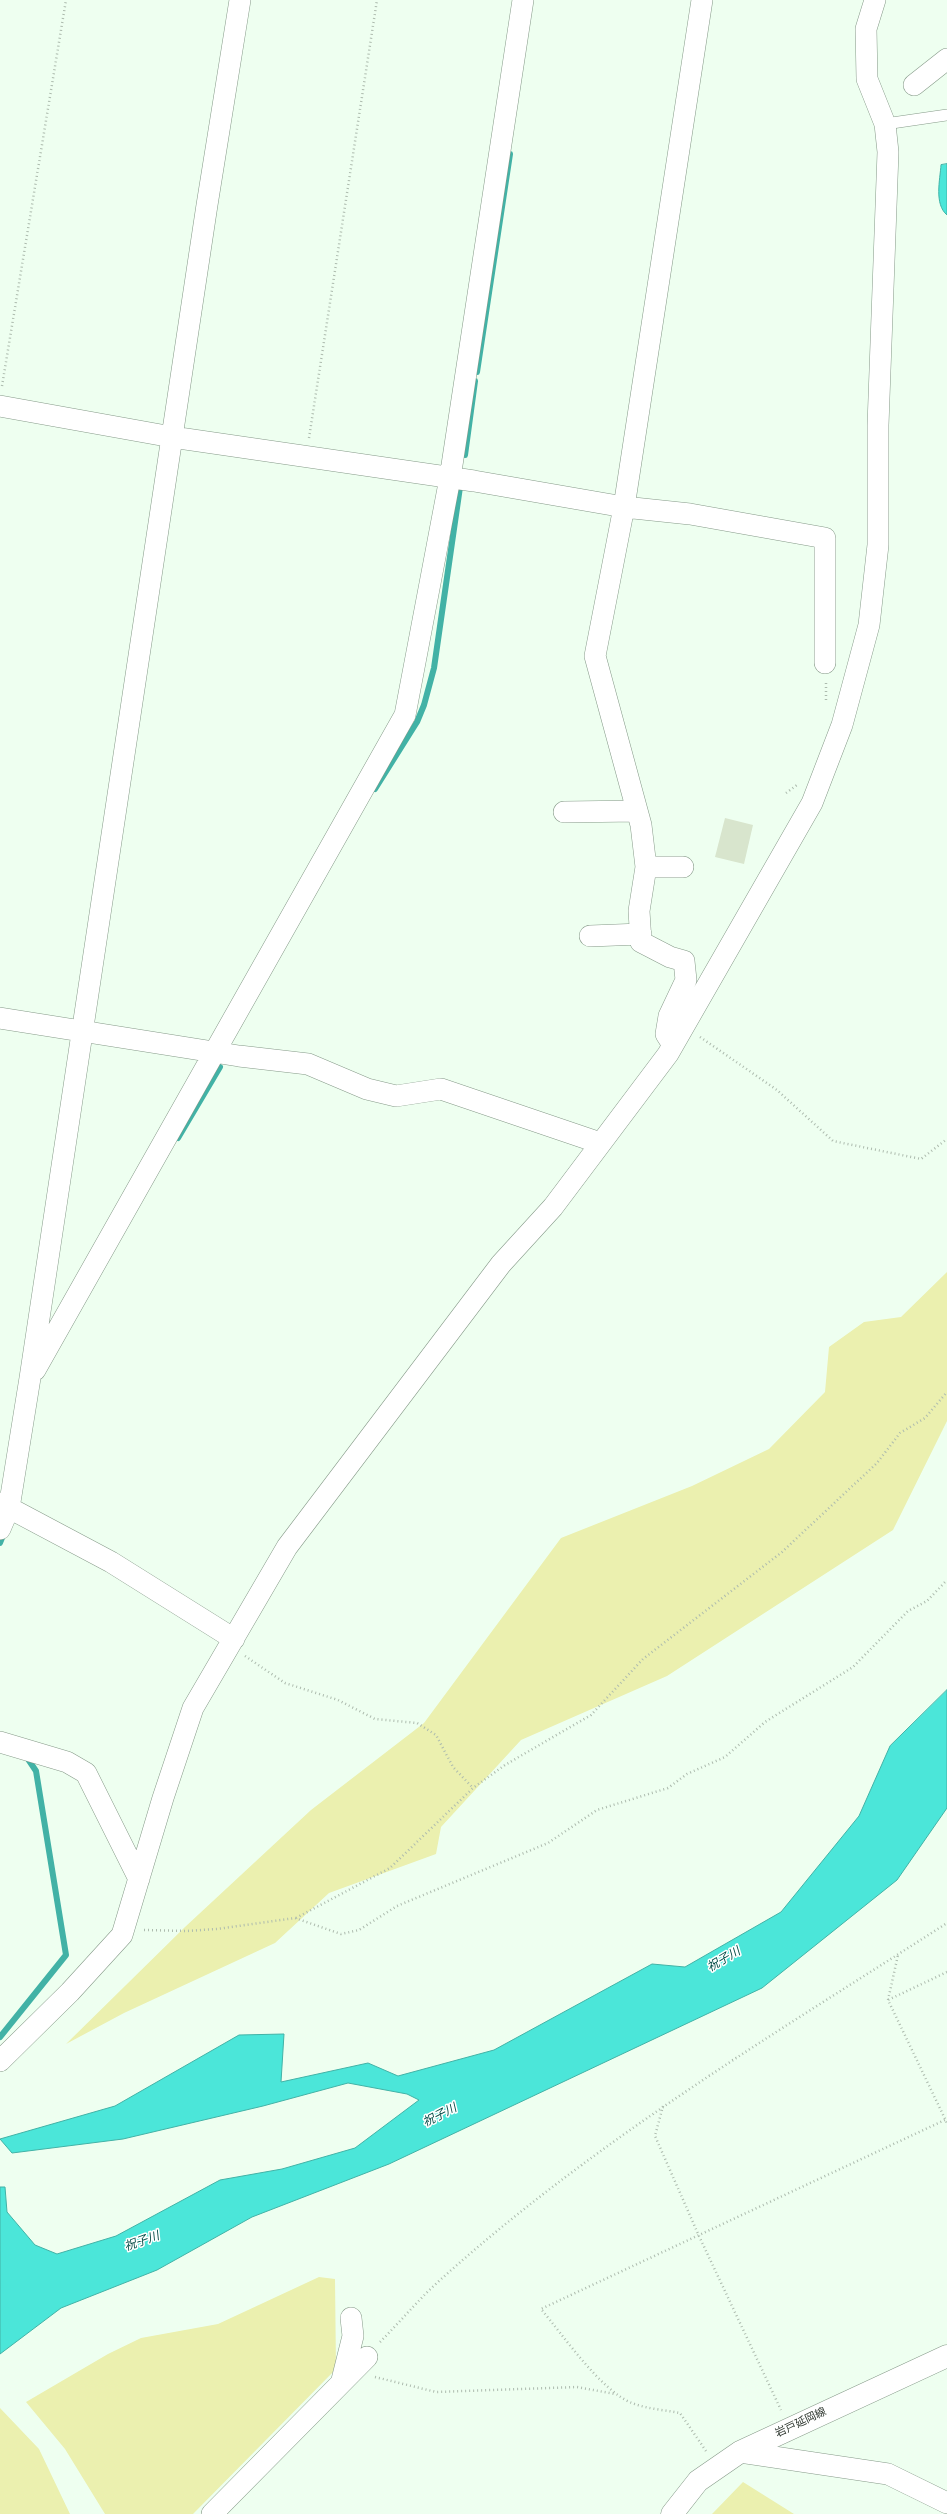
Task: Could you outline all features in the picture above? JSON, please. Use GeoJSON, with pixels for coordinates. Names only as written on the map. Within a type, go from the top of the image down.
{"type":"FeatureCollection","features":[{"type":"Feature","properties":{"kind":"main road","name":"岩戸延岡線"},"geometry":{"type":"LineString","coordinates":[[672,2514],[698,2481],[740,2452],[947,2356]]}},
{"type":"Feature","properties":{"kind":"street"},"geometry":{"type":"LineString","coordinates":[[0,1529],[30,1378],[172,437],[240,0]]}},
{"type":"Feature","properties":{"kind":"street"},"geometry":{"type":"LineString","coordinates":[[30,1378],[405,715],[450,478],[523,0]]}},
{"type":"Feature","properties":{"kind":"street"},"geometry":{"type":"LineString","coordinates":[[673,1045],[666,1034],[669,1016],[686,980],[684,961],[670,957],[641,942],[639,911],[646,868],[637,811],[595,656],[624,507],[685,120],[702,0]]}},
{"type":"Feature","properties":{"kind":"street"},"geometry":{"type":"LineString","coordinates":[[0,2061],[70,1992],[122,1935],[163,1798],[193,1708],[233,1643],[287,1547],[501,1264],[553,1207],[673,1045],[683,1026],[705,993],[812,803],[842,725],[869,625],[878,545],[878,425],[888,152],[884,124],[868,79],[866,29],[875,0]]}},
{"type":"Feature","properties":{"kind":"street"},"geometry":{"type":"LineString","coordinates":[[914,85],[947,59]]}},
{"type":"Feature","properties":{"kind":"street"},"geometry":{"type":"LineString","coordinates":[[1,397],[172,437],[450,478],[624,507],[690,514],[825,538],[825,664]]}},
{"type":"Feature","properties":{"kind":"street"},"geometry":{"type":"LineString","coordinates":[[564,812],[637,811]]}},
{"type":"Feature","properties":{"kind":"street"},"geometry":{"type":"LineString","coordinates":[[646,868],[683,867]]}},
{"type":"Feature","properties":{"kind":"street"},"geometry":{"type":"LineString","coordinates":[[590,936],[641,934]]}},
{"type":"Feature","properties":{"kind":"street"},"geometry":{"type":"LineString","coordinates":[[0,1018],[82,1032],[308,1064],[367,1089],[396,1096],[441,1089],[600,1143]]}},
{"type":"Feature","properties":{"kind":"street"},"geometry":{"type":"LineString","coordinates":[[5,1505],[111,1562],[233,1643]]}},
{"type":"Feature","properties":{"kind":"street"},"geometry":{"type":"LineString","coordinates":[[0,1742],[68,1762],[86,1773],[139,1879]]}},
{"type":"Feature","properties":{"kind":"street"},"geometry":{"type":"LineString","coordinates":[[342,2380],[353,2336],[351,2318]]}},
{"type":"Feature","properties":{"kind":"street"},"geometry":{"type":"LineString","coordinates":[[212,2514],[342,2380],[367,2357]]}},
{"type":"Feature","properties":{"kind":"street"},"geometry":{"type":"LineString","coordinates":[[740,2452],[888,2474],[947,2503]]}},
{"type":"Feature","properties":{"kind":"lane"},"geometry":{"type":"LineString","coordinates":[[884,124],[947,115]]}},
{"type":"Feature","properties":{"kind":"path"},"geometry":{"type":"LineString","coordinates":[[1,397],[66,0]]}},
{"type":"Feature","properties":{"kind":"path"},"geometry":{"type":"LineString","coordinates":[[306,456],[377,0]]}},
{"type":"Feature","properties":{"kind":"path"},"geometry":{"type":"LineString","coordinates":[[683,1026],[777,1090],[833,1141],[921,1159],[947,1139]]}},
{"type":"Feature","properties":{"kind":"path"},"geometry":{"type":"LineString","coordinates":[[122,1935],[151,1929],[186,1932],[217,1929],[296,1918],[390,1868],[473,1788],[505,1765],[590,1715],[643,1659],[782,1552],[877,1463],[900,1433],[925,1418],[947,1392]]}},
{"type":"Feature","properties":{"kind":"path"},"geometry":{"type":"LineString","coordinates":[[296,1918],[341,1934],[349,1934],[398,1906],[548,1843],[597,1810],[668,1788],[687,1774],[725,1757],[765,1722],[853,1667],[908,1610],[927,1601],[947,1580]]}},
{"type":"Feature","properties":{"kind":"path"},"geometry":{"type":"LineString","coordinates":[[233,1643],[285,1683],[299,1689],[338,1700],[375,1719],[417,1723],[436,1735],[453,1767],[473,1788]]}},
{"type":"Feature","properties":{"kind":"path"},"geometry":{"type":"LineString","coordinates":[[367,2357],[438,2282],[488,2238],[598,2152],[663,2106],[947,1923]]}},
{"type":"Feature","properties":{"kind":"path"},"geometry":{"type":"LineString","coordinates":[[717,2467],[680,2413],[633,2403],[616,2394],[597,2376],[541,2309],[947,2120],[888,2000],[898,1955]]}},
{"type":"Feature","properties":{"kind":"path"},"geometry":{"type":"LineString","coordinates":[[888,2000],[947,1972]]}},
{"type":"Feature","properties":{"kind":"path"},"geometry":{"type":"LineString","coordinates":[[663,2106],[655,2136],[698,2236],[790,2429]]}},
{"type":"Feature","properties":{"kind":"path"},"geometry":{"type":"LineString","coordinates":[[398,2383],[436,2392],[577,2387],[616,2394]]}},
{"type":"Feature","properties":{"kind":"green space"},"geometry":{"type":"Polygon","coordinates":[[[947,1272],[947,1421],[893,1530],[667,1676],[521,1740],[441,1827],[436,1854],[329,1893],[275,1943],[124,2013],[66,2044],[185,1927],[311,1810],[424,1723],[561,1538],[692,1486],[769,1449],[825,1392],[829,1347],[864,1322],[901,1317],[947,1272]]]}},
{"type":"Feature","properties":{"kind":"green space"},"geometry":{"type":"Polygon","coordinates":[[[319,2277],[335,2279],[336,2369],[193,2514],[105,2514],[65,2449],[26,2402],[108,2354],[141,2338],[218,2324],[319,2277]]]}},
{"type":"Feature","properties":{"kind":"green space"},"geometry":{"type":"Polygon","coordinates":[[[0,2408],[39,2449],[70,2514],[0,2514],[0,2408]]]}},
{"type":"Feature","properties":{"kind":"green space"},"geometry":{"type":"Polygon","coordinates":[[[743,2482],[794,2514],[712,2514],[743,2482]]]}},
{"type":"Feature","properties":{"kind":"water"},"geometry":{"type":"Polygon","coordinates":[[[947,164],[947,215],[940,205],[939,185],[941,165],[947,164]]]}},
{"type":"Feature","properties":{"kind":"water","name":"祝子川"},"geometry":{"type":"Polygon","coordinates":[[[947,1690],[947,1808],[897,1880],[762,1988],[389,2164],[252,2217],[157,2270],[61,2308],[0,2354],[0,2187],[5,2187],[7,2212],[35,2245],[57,2254],[116,2236],[220,2180],[282,2169],[355,2148],[419,2100],[407,2094],[348,2083],[263,2106],[123,2139],[12,2153],[0,2139],[115,2106],[239,2035],[284,2034],[281,2082],[368,2063],[398,2076],[494,2050],[652,1964],[685,1967],[781,1912],[859,1816],[890,1746],[947,1690]]]}},
{"type":"Feature","properties":{"kind":"building"},"geometry":{"type":"Polygon","coordinates":[[[725,818],[753,825],[744,864],[715,857],[725,818]]]}},
{"type":"Feature","properties":{"kind":"waterway"},"geometry":{"type":"LineString","coordinates":[[477,372],[510,154]]}},
{"type":"Feature","properties":{"kind":"waterway"},"geometry":{"type":"LineString","coordinates":[[465,455],[475,381]]}},
{"type":"Feature","properties":{"kind":"waterway"},"geometry":{"type":"LineString","coordinates":[[375,789],[417,722],[424,705],[434,668],[460,487]]}},
{"type":"Feature","properties":{"kind":"waterway"},"geometry":{"type":"LineString","coordinates":[[178,1138],[220,1067]]}},
{"type":"Feature","properties":{"kind":"waterway"},"geometry":{"type":"LineString","coordinates":[[0,1543],[4,1533]]}},
{"type":"Feature","properties":{"kind":"waterway"},"geometry":{"type":"LineString","coordinates":[[0,2037],[66,1955],[36,1771],[26,1756]]}}]}
